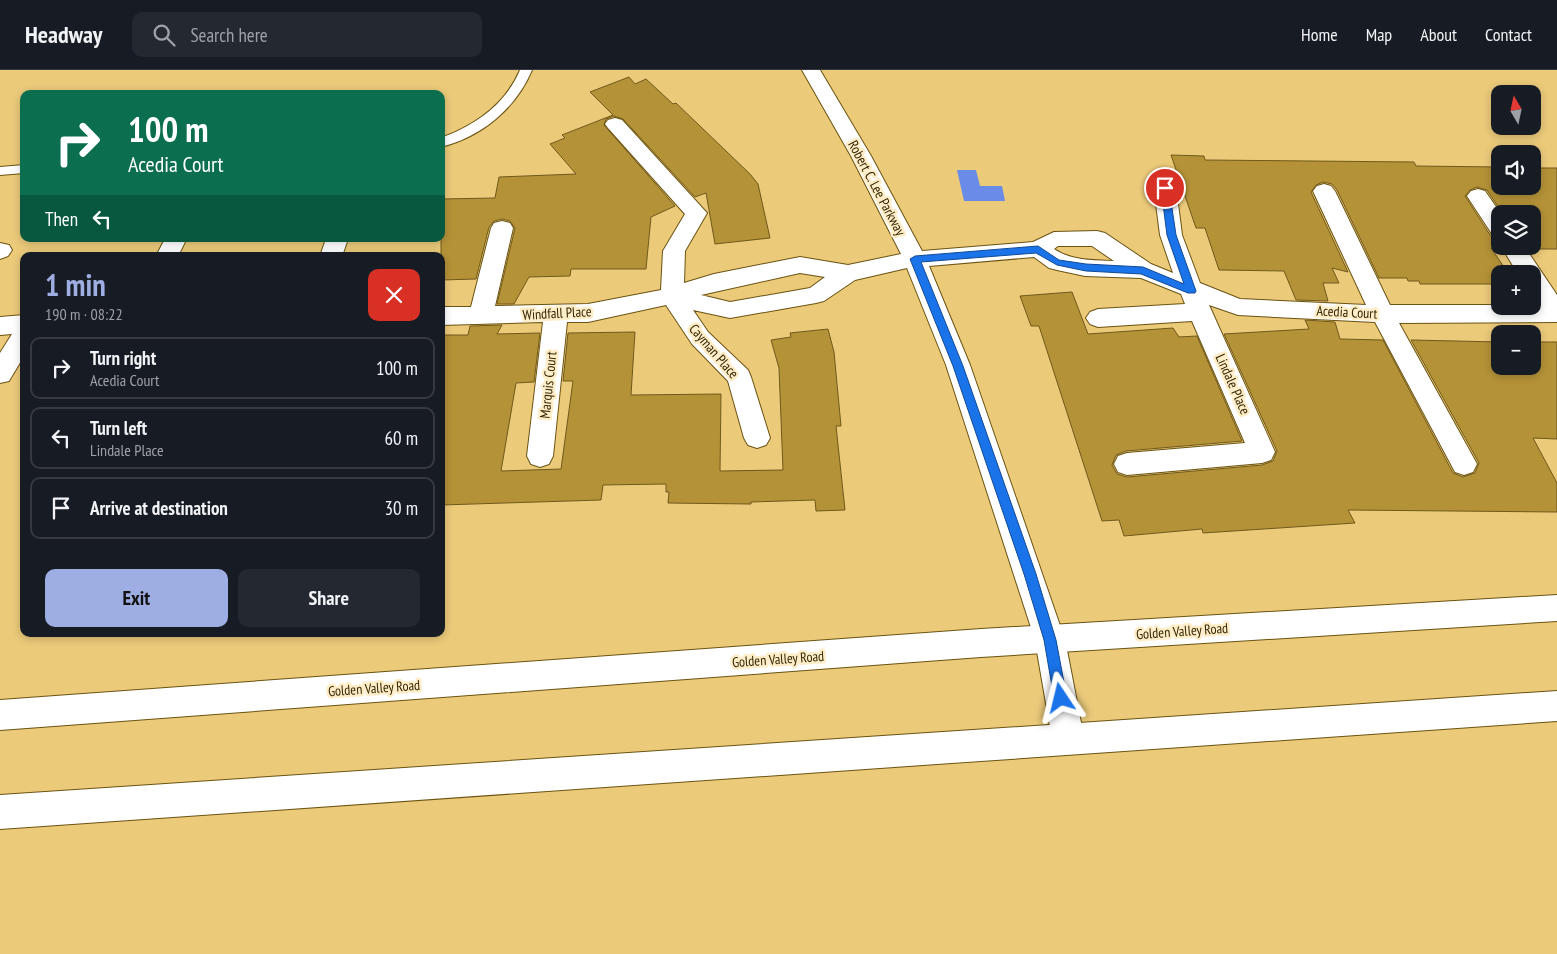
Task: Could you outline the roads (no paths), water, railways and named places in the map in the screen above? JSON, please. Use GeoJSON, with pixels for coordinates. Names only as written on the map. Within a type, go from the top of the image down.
{"type":"FeatureCollection","features":[{"type":"Feature","properties":{"kind":"street","name":"Robert C. Lee Parkway"},"geometry":{"type":"LineString","coordinates":[[811,70],[861,156],[915,259],[958,366],[1050,640],[1068,738]]}},
{"type":"Feature","properties":{"kind":"street"},"geometry":{"type":"LineString","coordinates":[[615,124],[696,213],[674,251],[672,296],[730,310],[816,295],[848,273]]}},
{"type":"Feature","properties":{"kind":"street","name":"Lindale Place"},"geometry":{"type":"LineString","coordinates":[[1127,464],[1262,452],[1196,301],[1171,235],[1165,188]]}},
{"type":"Feature","properties":{"kind":"street"},"geometry":{"type":"LineString","coordinates":[[1324,191],[1382,314],[1464,464]]}},
{"type":"Feature","properties":{"kind":"street"},"geometry":{"type":"LineString","coordinates":[[1478,196],[1491,216]]}},
{"type":"Feature","properties":{"kind":"street"},"geometry":{"type":"LineString","coordinates":[[481,316],[502,228]]}},
{"type":"Feature","properties":{"kind":"street","name":"Acedia Court"},"geometry":{"type":"LineString","coordinates":[[848,273],[915,259],[1038,249],[1054,239],[1097,238],[1143,270],[1196,301],[1238,307],[1382,314],[1548,314],[1557,312]]}},
{"type":"Feature","properties":{"kind":"street","name":"Acedia Court"},"geometry":{"type":"LineString","coordinates":[[1038,249],[1057,262],[1086,268],[1143,270]]}},
{"type":"Feature","properties":{"kind":"street","name":"Windfall Place"},"geometry":{"type":"LineString","coordinates":[[445,316],[588,313],[672,296],[714,282],[800,265],[848,273]]}},
{"type":"Feature","properties":{"kind":"street"},"geometry":{"type":"LineString","coordinates":[[1541,290],[1557,312]]}},
{"type":"Feature","properties":{"kind":"street","name":"Cayman Place"},"geometry":{"type":"LineString","coordinates":[[672,296],[700,338],[739,378],[757,438]]}},
{"type":"Feature","properties":{"kind":"street"},"geometry":{"type":"LineString","coordinates":[[1098,318],[1196,301]]}},
{"type":"Feature","properties":{"kind":"street","name":"Marquis Court"},"geometry":{"type":"LineString","coordinates":[[540,456],[556,314]]}},
{"type":"Feature","properties":{"kind":"street"},"geometry":{"type":"LineString","coordinates":[[0,326],[20,324]]}},
{"type":"Feature","properties":{"kind":"street"},"geometry":{"type":"LineString","coordinates":[[0,374],[20,342]]}},
{"type":"Feature","properties":{"kind":"street","name":"Golden Valley Road"},"geometry":{"type":"LineString","coordinates":[[0,715],[1050,640],[1557,608]]}},
{"type":"Feature","properties":{"kind":"street"},"geometry":{"type":"LineString","coordinates":[[0,812],[1557,706]]}},
{"type":"Feature","properties":{"kind":"lane"},"geometry":{"type":"LineString","coordinates":[[445,142],[463,136],[499,110],[518,90],[526,70]]}},
{"type":"Feature","properties":{"kind":"lane"},"geometry":{"type":"LineString","coordinates":[[0,171],[20,170]]}},
{"type":"Feature","properties":{"kind":"water"},"geometry":{"type":"Polygon","coordinates":[[[957,170],[976,170],[980,186],[1002,186],[1005,201],[964,201],[957,170]]]}}]}
